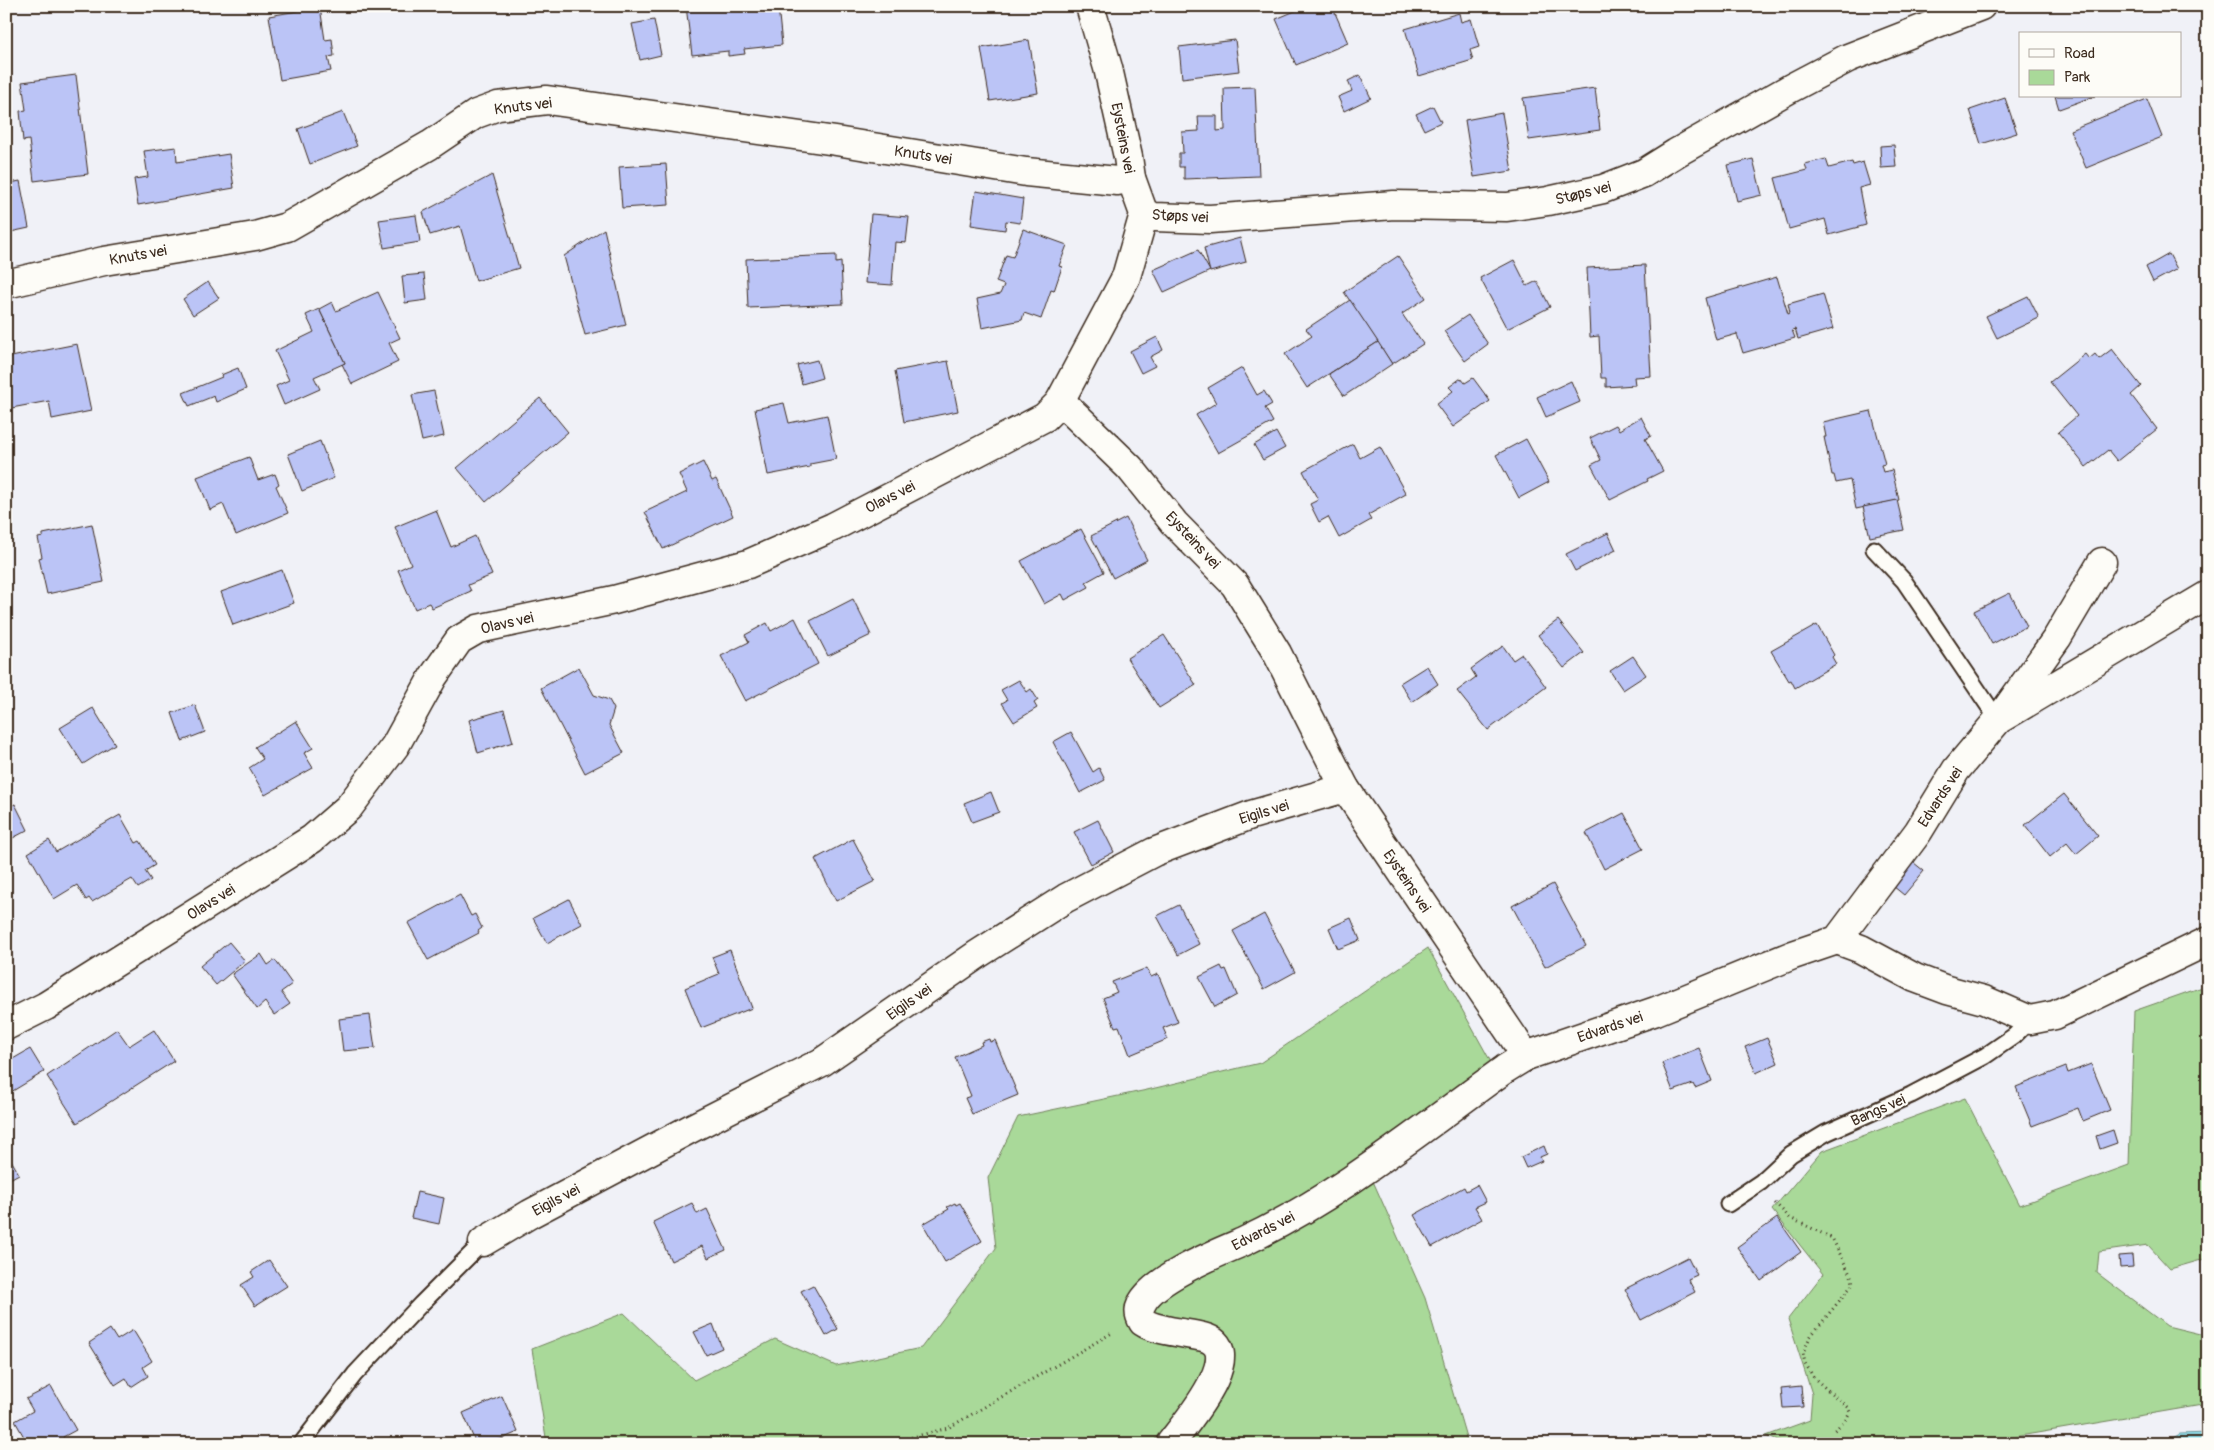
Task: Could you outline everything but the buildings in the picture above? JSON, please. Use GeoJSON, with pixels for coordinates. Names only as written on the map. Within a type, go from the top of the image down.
{"type":"FeatureCollection","features":[{"type":"Feature","properties":{"kind":"street","name":"Eysteins vei"},"geometry":{"type":"LineString","coordinates":[[1090,6],[1108,68],[1131,178],[1144,214]]}},
{"type":"Feature","properties":{"kind":"street","name":"Støps vei"},"geometry":{"type":"LineString","coordinates":[[1144,214],[1154,217],[1210,219],[1394,206],[1507,207],[1548,201],[1603,189],[1622,184],[1644,173],[1676,152],[1848,58],[1981,6]]}},
{"type":"Feature","properties":{"kind":"street","name":"Knuts vei"},"geometry":{"type":"LineString","coordinates":[[6,284],[104,261],[255,236],[287,227],[430,145],[476,114],[498,106],[547,100],[836,141],[1026,172],[1117,180],[1131,178]]}},
{"type":"Feature","properties":{"kind":"street"},"geometry":{"type":"LineString","coordinates":[[1059,403],[1126,277],[1144,214]]}},
{"type":"Feature","properties":{"kind":"street","name":"Eysteins vei"},"geometry":{"type":"LineString","coordinates":[[1059,403],[1068,408],[1130,468],[1174,522],[1235,585],[1278,653],[1345,788],[1526,1056]]}},
{"type":"Feature","properties":{"kind":"street","name":"Olavs vei"},"geometry":{"type":"LineString","coordinates":[[6,1026],[46,1006],[312,840],[349,807],[395,746],[433,677],[459,640],[465,636],[478,629],[639,594],[748,564],[842,522],[1045,417],[1059,403]]}},
{"type":"Feature","properties":{"kind":"street"},"geometry":{"type":"LineString","coordinates":[[1998,720],[2057,638],[2102,562]]}},
{"type":"Feature","properties":{"kind":"street","name":"Edvards vei"},"geometry":{"type":"LineString","coordinates":[[1140,1316],[1141,1304],[1163,1282],[1192,1265],[1279,1225],[1316,1202],[1380,1160],[1505,1069],[1526,1056],[1656,1010],[1793,955],[1837,940],[1918,832],[1956,770],[1998,720],[2208,595]]}},
{"type":"Feature","properties":{"kind":"street","name":"Eigils vei"},"geometry":{"type":"LineString","coordinates":[[483,1242],[538,1210],[822,1062],[978,954],[1066,898],[1154,852],[1250,814],[1345,788]]}},
{"type":"Feature","properties":{"kind":"street"},"geometry":{"type":"LineString","coordinates":[[1837,940],[1862,949],[1915,978],[1984,1000],[2030,1020],[2055,1015],[2208,941]]}},
{"type":"Feature","properties":{"kind":"street"},"geometry":{"type":"LineString","coordinates":[[1140,1316],[1146,1325],[1206,1338],[1216,1344],[1220,1353],[1217,1375],[1170,1444]]}},
{"type":"Feature","properties":{"kind":"lane"},"geometry":{"type":"LineString","coordinates":[[1874,549],[1904,582],[1998,720]]}},
{"type":"Feature","properties":{"kind":"lane","name":"Bangs vei"},"geometry":{"type":"LineString","coordinates":[[1728,1204],[1761,1182],[1791,1154],[1826,1133],[1911,1095],[1985,1056],[2014,1036],[2030,1020]]}},
{"type":"Feature","properties":{"kind":"lane"},"geometry":{"type":"LineString","coordinates":[[301,1444],[355,1374],[420,1304],[483,1242]]}},
{"type":"Feature","properties":{"kind":"path"},"geometry":{"type":"LineString","coordinates":[[1769,1198],[1790,1218],[1832,1238],[1852,1278],[1853,1284],[1810,1337],[1803,1354],[1805,1363],[1814,1378],[1848,1408],[1850,1412],[1845,1421],[1832,1432]]}},
{"type":"Feature","properties":{"kind":"path"},"geometry":{"type":"LineString","coordinates":[[898,1444],[905,1439],[948,1428],[1140,1316]]}},
{"type":"Feature","properties":{"kind":"green space"},"geometry":{"type":"Polygon","coordinates":[[[1428,948],[1491,1062],[1364,1161],[1425,1298],[1468,1444],[547,1444],[532,1349],[624,1313],[694,1380],[775,1339],[836,1366],[921,1348],[996,1248],[988,1178],[1018,1117],[1147,1090],[1260,1063],[1428,948]]]}},
{"type":"Feature","properties":{"kind":"green space"},"geometry":{"type":"Polygon","coordinates":[[[2208,985],[2208,1258],[2170,1269],[2148,1245],[2099,1252],[2097,1273],[2167,1326],[2208,1336],[2208,1404],[1964,1444],[1785,1444],[1766,1436],[1810,1420],[1812,1394],[1788,1319],[1823,1274],[1772,1210],[1822,1151],[1965,1098],[2020,1205],[2129,1165],[2134,1011],[2208,985]]]}},
{"type":"Feature","properties":{"kind":"water"},"geometry":{"type":"Polygon","coordinates":[[[2208,1433],[2208,1444],[2169,1444],[2169,1440],[2180,1434],[2208,1433]]]}}]}
